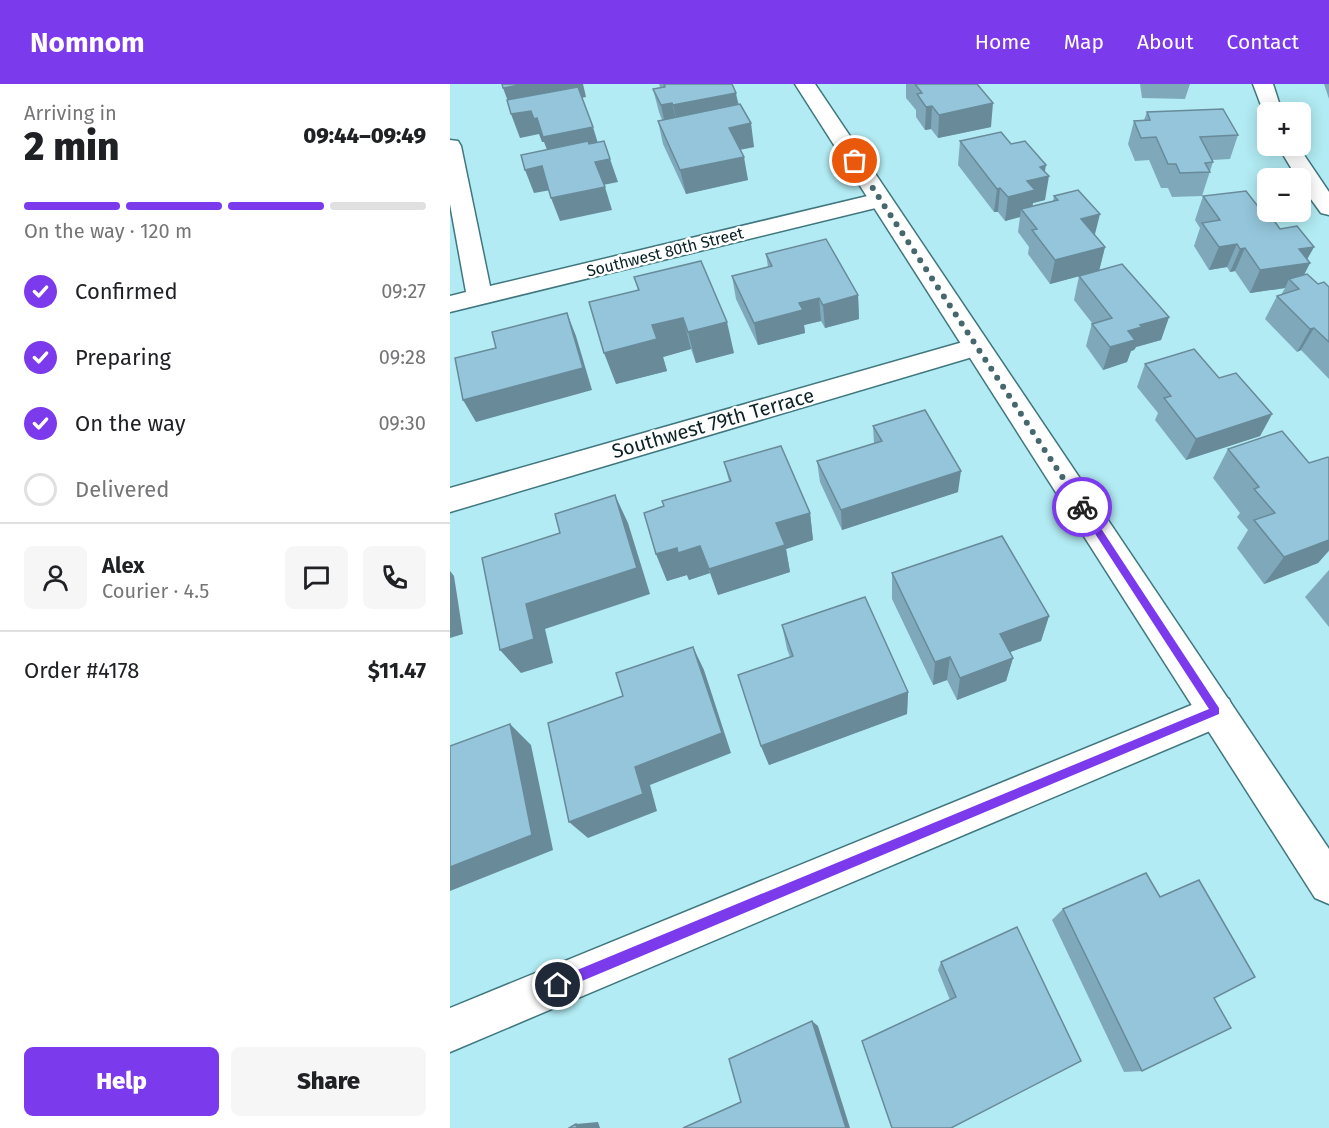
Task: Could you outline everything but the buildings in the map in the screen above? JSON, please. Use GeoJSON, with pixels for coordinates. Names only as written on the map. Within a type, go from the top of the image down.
{"type":"FeatureCollection","features":[{"type":"Feature","properties":{"kind":"street"},"geometry":{"type":"LineString","coordinates":[[804,84],[1329,884]]}},
{"type":"Feature","properties":{"kind":"street"},"geometry":{"type":"LineString","coordinates":[[1263,84],[1269,102]]}},
{"type":"Feature","properties":{"kind":"street"},"geometry":{"type":"LineString","coordinates":[[450,146],[480,297]]}},
{"type":"Feature","properties":{"kind":"street"},"geometry":{"type":"LineString","coordinates":[[1294,156],[1329,208]]}},
{"type":"Feature","properties":{"kind":"street","name":"Southwest 80th Street"},"geometry":{"type":"LineString","coordinates":[[450,304],[880,200]]}},
{"type":"Feature","properties":{"kind":"street","name":"Southwest 79th Terrace"},"geometry":{"type":"LineString","coordinates":[[450,500],[977,347]]}},
{"type":"Feature","properties":{"kind":"street"},"geometry":{"type":"LineString","coordinates":[[450,1030],[1216,711]]}},
{"type":"Feature","properties":{"kind":"way so far"},"geometry":{"type":"LineString","coordinates":[[855,161],[1082,507]]}},
{"type":"Feature","properties":{"kind":"route"},"geometry":{"type":"LineString","coordinates":[[558,985],[1216,711],[1082,507]]}}]}
